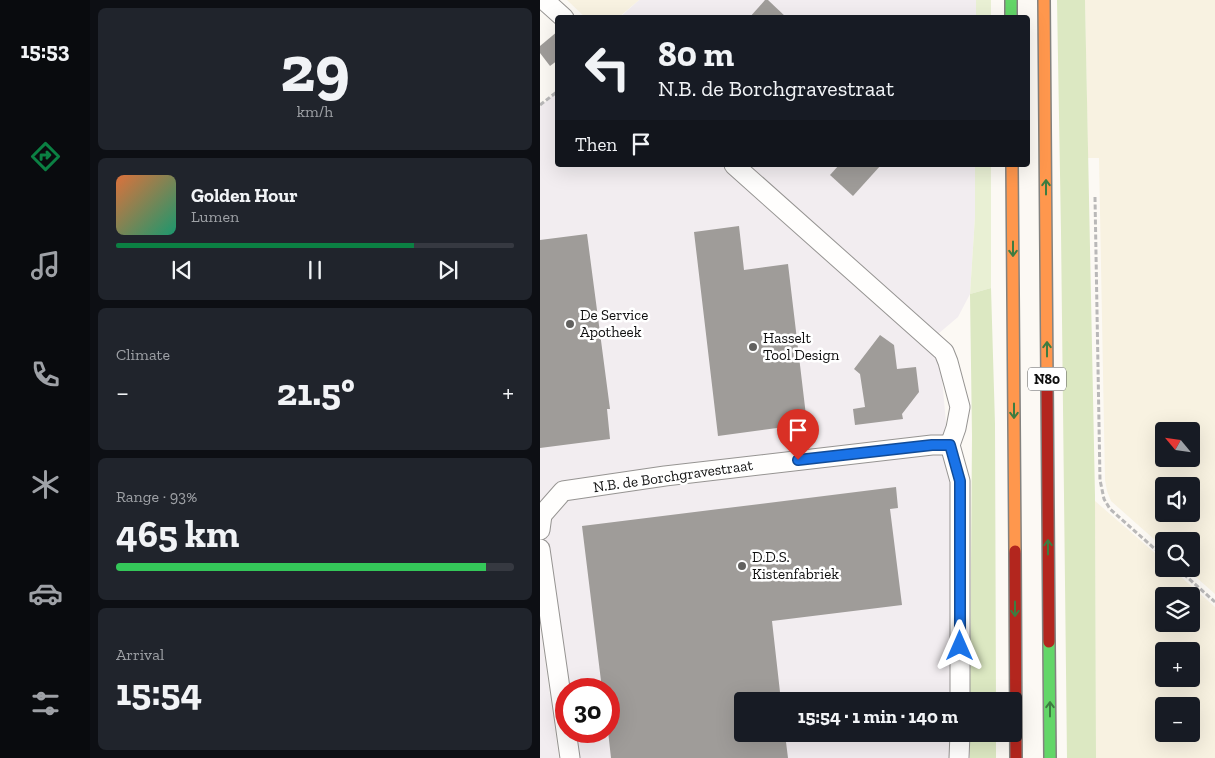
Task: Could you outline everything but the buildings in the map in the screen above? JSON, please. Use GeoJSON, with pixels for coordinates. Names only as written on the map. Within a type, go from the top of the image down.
{"type":"FeatureCollection","features":[{"type":"Feature","properties":{"kind":"highway"},"geometry":{"type":"LineString","coordinates":[[1011,0],[1011,15]]}},
{"type":"Feature","properties":{"kind":"highway","name":"N80"},"geometry":{"type":"LineString","coordinates":[[1044,0],[1050,758]]}},
{"type":"Feature","properties":{"kind":"highway","name":"N80"},"geometry":{"type":"LineString","coordinates":[[1012,167],[1016,758]]}},
{"type":"Feature","properties":{"kind":"street"},"geometry":{"type":"LineString","coordinates":[[544,0],[561,15]]}},
{"type":"Feature","properties":{"kind":"street"},"geometry":{"type":"LineString","coordinates":[[736,167],[944,352],[960,407],[950,445],[960,481],[960,692]]}},
{"type":"Feature","properties":{"kind":"street","name":"N.B. de Borchgravestraat"},"geometry":{"type":"LineString","coordinates":[[540,530],[542,515],[563,491],[665,476],[932,445],[950,445]]}},
{"type":"Feature","properties":{"kind":"street"},"geometry":{"type":"LineString","coordinates":[[540,548],[570,758]]}},
{"type":"Feature","properties":{"kind":"street"},"geometry":{"type":"LineString","coordinates":[[960,742],[960,758]]}},
{"type":"Feature","properties":{"kind":"path"},"geometry":{"type":"LineString","coordinates":[[540,105],[555,93]]}},
{"type":"Feature","properties":{"kind":"path"},"geometry":{"type":"LineString","coordinates":[[1095,197],[1100,480],[1104,499],[1110,509],[1155,549]]}},
{"type":"Feature","properties":{"kind":"path"},"geometry":{"type":"LineString","coordinates":[[1187,577],[1215,602]]}},
{"type":"Feature","properties":{"kind":"shaded area"},"geometry":{"type":"Polygon","coordinates":[[[567,0],[639,0],[621,15],[583,15],[567,0]]]}},
{"type":"Feature","properties":{"kind":"shaded area"},"geometry":{"type":"Polygon","coordinates":[[[639,0],[976,0],[976,15],[622,15],[639,0]]]}},
{"type":"Feature","properties":{"kind":"shaded area"},"geometry":{"type":"Polygon","coordinates":[[[1085,0],[1215,0],[1215,594],[1196,577],[1200,577],[1200,532],[1155,532],[1155,540],[1111,501],[1107,491],[1105,480],[1099,158],[1088,158],[1085,0]]]}},
{"type":"Feature","properties":{"kind":"shaded area"},"geometry":{"type":"Polygon","coordinates":[[[555,93],[555,167],[975,167],[975,217],[970,294],[958,317],[938,334],[950,467],[950,692],[734,692],[734,742],[951,742],[951,758],[570,758],[567,743],[620,743],[620,678],[555,678],[555,681],[540,604],[540,107],[555,93]]]}},
{"type":"Feature","properties":{"kind":"shaded area"},"geometry":{"type":"Polygon","coordinates":[[[1095,501],[1155,553],[1155,577],[1181,577],[1192,587],[1155,587],[1155,632],[1200,632],[1200,594],[1215,607],[1215,758],[1096,758],[1095,501]]]}},
{"type":"Feature","properties":{"kind":"shaded area"},"geometry":{"type":"Polygon","coordinates":[[[540,625],[555,730],[555,743],[557,743],[559,758],[540,758],[540,625]]]}},
{"type":"Feature","properties":{"kind":"green space"},"geometry":{"type":"Polygon","coordinates":[[[976,0],[991,0],[991,15],[976,15],[976,0]]]}},
{"type":"Feature","properties":{"kind":"green space"},"geometry":{"type":"Polygon","coordinates":[[[1057,0],[1085,0],[1095,495],[1096,758],[1067,758],[1057,0]]]}},
{"type":"Feature","properties":{"kind":"green space"},"geometry":{"type":"Polygon","coordinates":[[[975,167],[991,167],[991,288],[970,294],[975,217],[975,167]]]}},
{"type":"Feature","properties":{"kind":"green space"},"geometry":{"type":"Polygon","coordinates":[[[991,288],[995,424],[996,692],[970,692],[972,436],[970,294],[991,288]]]}},
{"type":"Feature","properties":{"kind":"green space"},"geometry":{"type":"Polygon","coordinates":[[[970,742],[996,742],[996,758],[970,758],[970,742]]]}},
{"type":"Feature","properties":{"kind":"traffic: fast"},"geometry":{"type":"LineString","coordinates":[[1011,0],[1011,15]]}},
{"type":"Feature","properties":{"kind":"traffic: fast"},"geometry":{"type":"LineString","coordinates":[[1049,642],[1050,758]]}},
{"type":"Feature","properties":{"kind":"traffic: slow"},"geometry":{"type":"LineString","coordinates":[[1044,0],[1047,380]]}},
{"type":"Feature","properties":{"kind":"traffic: slow"},"geometry":{"type":"LineString","coordinates":[[1012,167],[1015,551]]}},
{"type":"Feature","properties":{"kind":"traffic: jam"},"geometry":{"type":"LineString","coordinates":[[1047,380],[1049,642]]}},
{"type":"Feature","properties":{"kind":"traffic: jam"},"geometry":{"type":"LineString","coordinates":[[1015,551],[1016,758]]}},
{"type":"Feature","properties":{"kind":"place","name":"De Service Apotheek"},"geometry":{"type":"Point","coordinates":[570,324]}},
{"type":"Feature","properties":{"kind":"place","name":"Hasselt Tool Design"},"geometry":{"type":"Point","coordinates":[753,347]}},
{"type":"Feature","properties":{"kind":"place","name":"D.D.S. Kistenfabriek"},"geometry":{"type":"Point","coordinates":[742,566]}},
{"type":"Feature","properties":{"kind":"route"},"geometry":{"type":"LineString","coordinates":[[798,460],[932,445],[950,445],[960,481],[960,646]]}}]}
